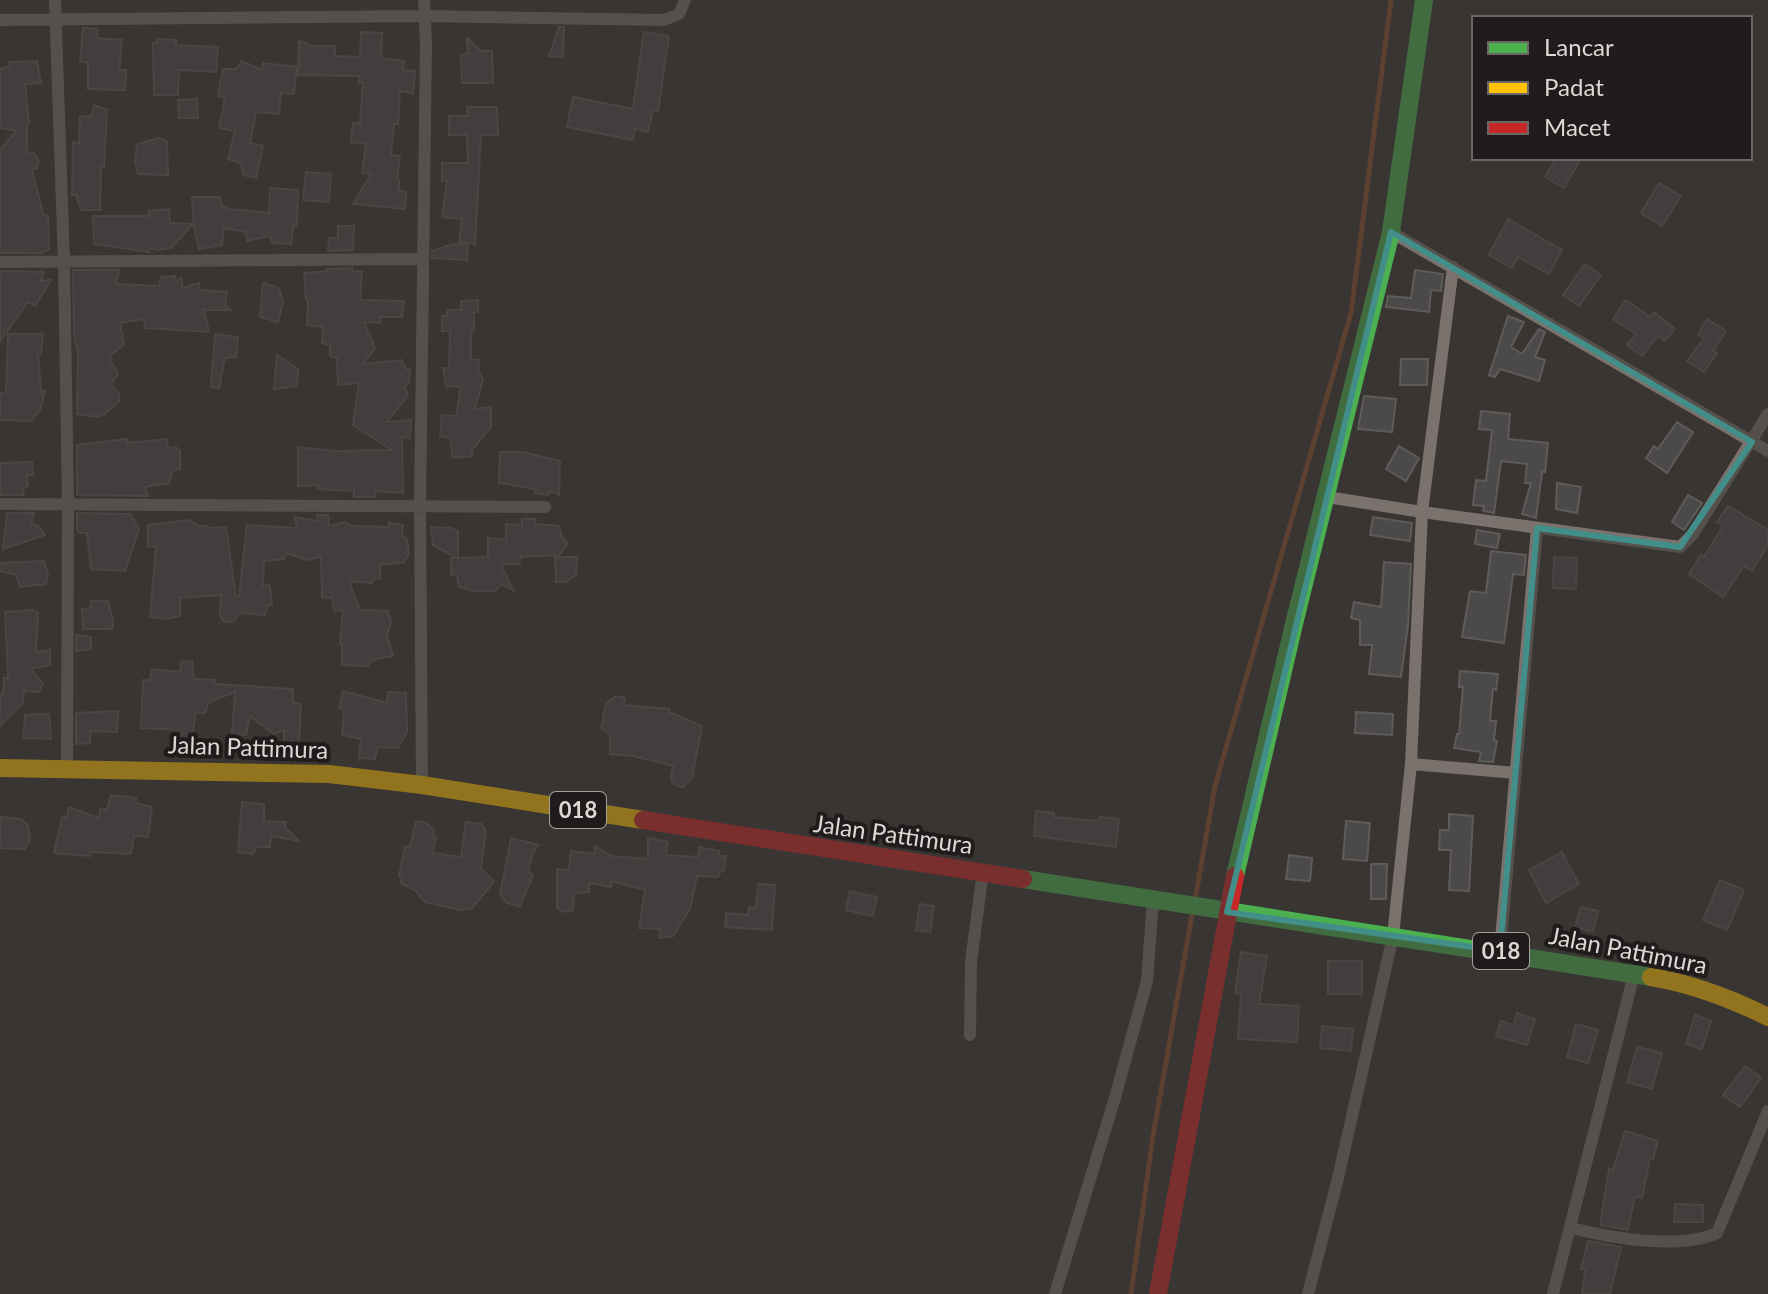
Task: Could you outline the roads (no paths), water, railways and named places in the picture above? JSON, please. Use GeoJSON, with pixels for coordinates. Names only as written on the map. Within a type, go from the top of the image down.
{"type":"FeatureCollection","features":[{"type":"Feature","properties":{"kind":"main road"},"geometry":{"type":"LineString","coordinates":[[1158,1294],[1227,912],[1391,232],[1424,0]]}},
{"type":"Feature","properties":{"kind":"main road","name":"Jalan Pattimura"},"geometry":{"type":"LineString","coordinates":[[0,768],[270,771],[329,774],[422,785],[1634,974],[1698,986],[1729,997],[1768,1017]]}},
{"type":"Feature","properties":{"kind":"street"},"geometry":{"type":"LineString","coordinates":[[55,0],[68,504],[67,768]]}},
{"type":"Feature","properties":{"kind":"street"},"geometry":{"type":"LineString","coordinates":[[422,785],[420,504],[424,0]]}},
{"type":"Feature","properties":{"kind":"street"},"geometry":{"type":"LineString","coordinates":[[0,20],[424,16],[669,20],[679,14],[685,0]]}},
{"type":"Feature","properties":{"kind":"street"},"geometry":{"type":"LineString","coordinates":[[1391,232],[1768,451]]}},
{"type":"Feature","properties":{"kind":"street"},"geometry":{"type":"LineString","coordinates":[[0,262],[423,259]]}},
{"type":"Feature","properties":{"kind":"street"},"geometry":{"type":"LineString","coordinates":[[1308,1294],[1393,936],[1411,764],[1422,512],[1453,267]]}},
{"type":"Feature","properties":{"kind":"street"},"geometry":{"type":"LineString","coordinates":[[1327,497],[1680,547],[1693,534],[1768,414]]}},
{"type":"Feature","properties":{"kind":"street"},"geometry":{"type":"LineString","coordinates":[[0,504],[545,507]]}},
{"type":"Feature","properties":{"kind":"street"},"geometry":{"type":"LineString","coordinates":[[1500,951],[1537,528]]}},
{"type":"Feature","properties":{"kind":"street"},"geometry":{"type":"LineString","coordinates":[[1411,764],[1516,773]]}},
{"type":"Feature","properties":{"kind":"street"},"geometry":{"type":"LineString","coordinates":[[970,1035],[971,961],[983,872]]}},
{"type":"Feature","properties":{"kind":"street"},"geometry":{"type":"LineString","coordinates":[[1055,1294],[1147,981],[1153,900]]}},
{"type":"Feature","properties":{"kind":"street"},"geometry":{"type":"LineString","coordinates":[[1553,1294],[1634,974]]}},
{"type":"Feature","properties":{"kind":"street"},"geometry":{"type":"LineString","coordinates":[[1571,1228],[1611,1238],[1648,1240],[1702,1240],[1717,1233],[1768,1111]]}},
{"type":"Feature","properties":{"kind":"waterway"},"geometry":{"type":"LineString","coordinates":[[1195,900],[1215,786],[1351,313],[1391,0]]}},
{"type":"Feature","properties":{"kind":"waterway"},"geometry":{"type":"LineString","coordinates":[[1131,1294],[1153,1136],[1193,909]]}}]}
